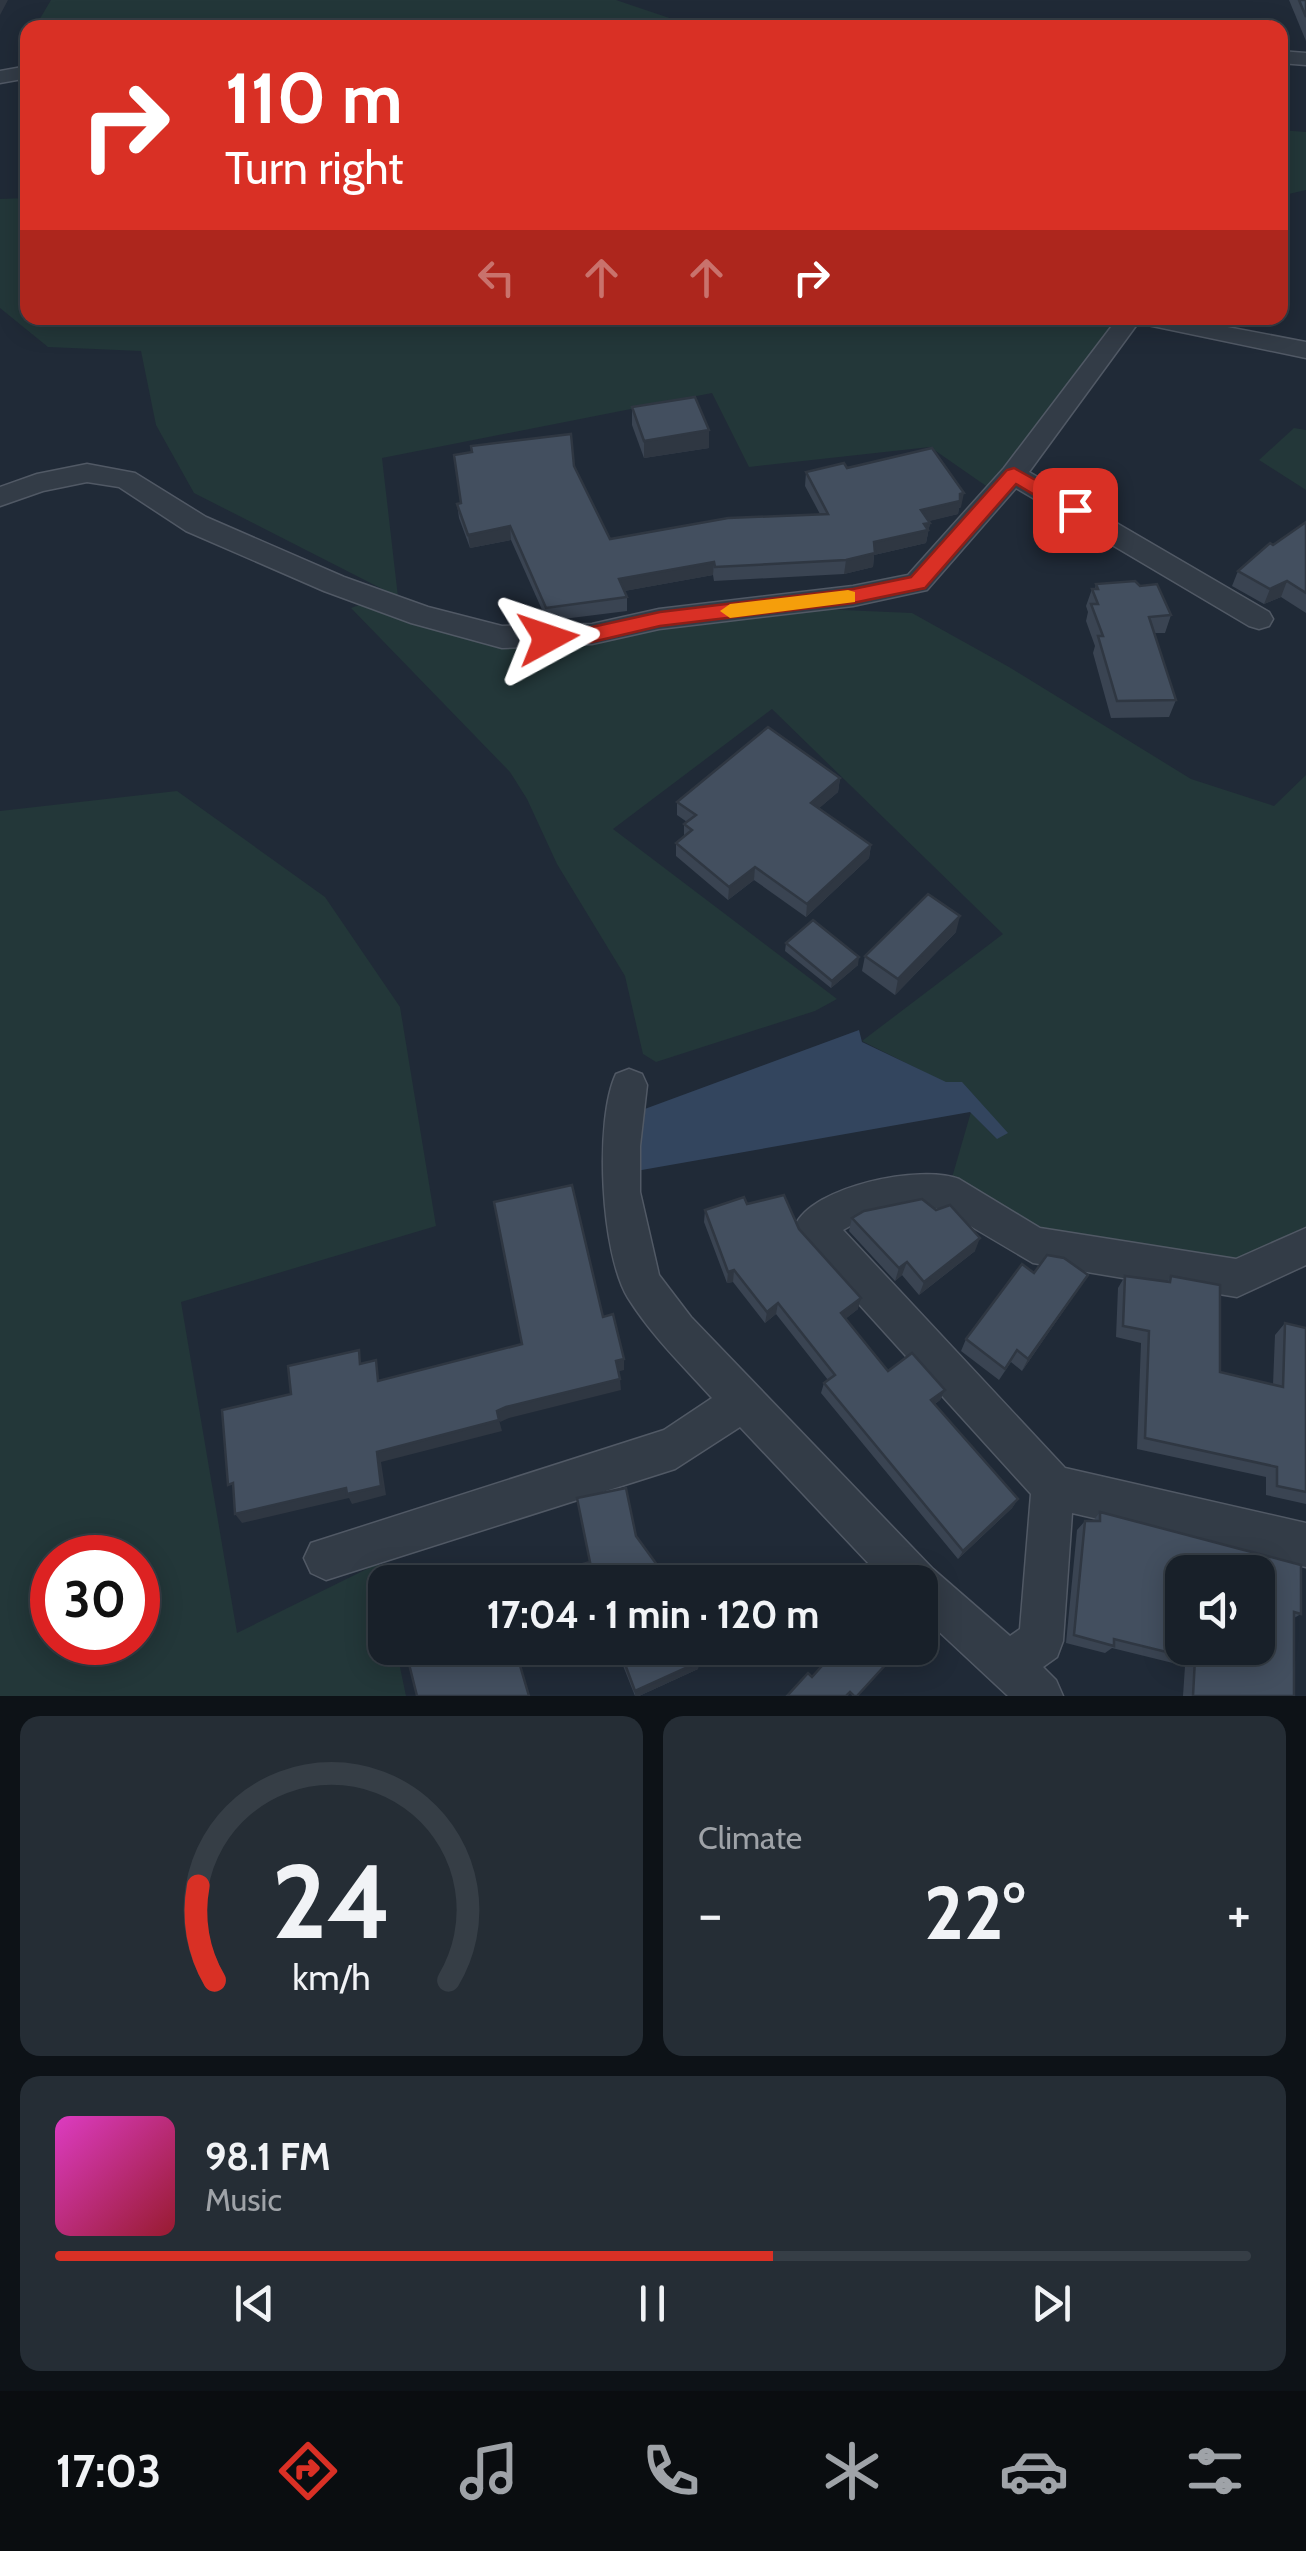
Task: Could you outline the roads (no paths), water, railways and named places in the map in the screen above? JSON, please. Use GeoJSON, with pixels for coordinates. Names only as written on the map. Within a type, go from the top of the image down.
{"type":"FeatureCollection","features":[{"type":"Feature","properties":{"kind":"street"},"geometry":{"type":"LineString","coordinates":[[0,497],[66,476],[108,474],[126,479],[196,524],[334,584],[421,616],[502,638],[592,634],[660,619],[853,596],[918,583],[1014,474],[1125,325]]}},
{"type":"Feature","properties":{"kind":"street"},"geometry":{"type":"LineString","coordinates":[[1181,325],[1306,350]]}},
{"type":"Feature","properties":{"kind":"street"},"geometry":{"type":"LineString","coordinates":[[1014,474],[1259,619]]}},
{"type":"Feature","properties":{"kind":"street"},"geometry":{"type":"LineString","coordinates":[[629,1085],[621,1146],[621,1192],[641,1283],[677,1331],[900,1565]]}},
{"type":"Feature","properties":{"kind":"street"},"geometry":{"type":"LineString","coordinates":[[1306,1246],[1236,1278],[1033,1245],[946,1191],[918,1190],[852,1205],[814,1226],[1053,1487],[1306,1545]]}},
{"type":"Feature","properties":{"kind":"street"},"geometry":{"type":"LineString","coordinates":[[326,1558],[675,1448],[743,1401]]}},
{"type":"Feature","properties":{"kind":"street"},"geometry":{"type":"LineString","coordinates":[[938,1600],[1024,1681],[1041,1641],[1053,1487]]}},
{"type":"Feature","properties":{"kind":"water"},"geometry":{"type":"Polygon","coordinates":[[[859,1030],[862,1042],[946,1082],[962,1082],[1008,1133],[997,1139],[970,1112],[636,1171],[642,1110],[859,1030]]]}}]}
